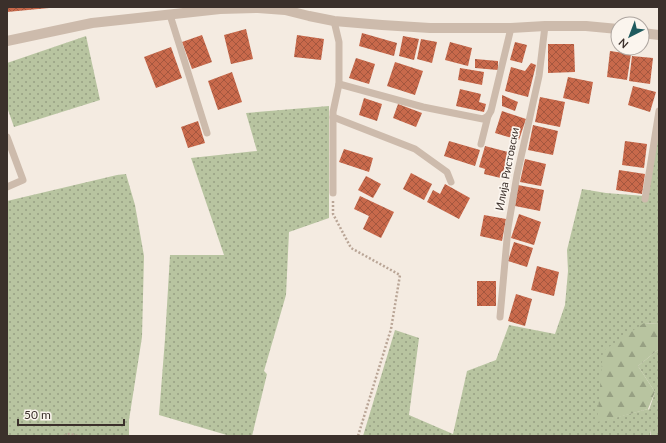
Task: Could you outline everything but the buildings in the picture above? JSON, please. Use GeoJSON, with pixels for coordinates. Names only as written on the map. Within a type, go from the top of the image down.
{"type":"FeatureCollection","features":[{"type":"Feature","properties":{"kind":"street"},"geometry":{"type":"LineString","coordinates":[[7,41],[92,23],[220,9],[258,8],[285,10],[334,21],[430,28],[586,26],[610,28]]}},
{"type":"Feature","properties":{"kind":"lane"},"geometry":{"type":"LineString","coordinates":[[170,14],[207,133]]}},
{"type":"Feature","properties":{"kind":"lane"},"geometry":{"type":"LineString","coordinates":[[333,193],[333,112],[339,84],[339,42],[334,21]]}},
{"type":"Feature","properties":{"kind":"lane","name":"Илија Ристовски"},"geometry":{"type":"LineString","coordinates":[[500,317],[508,228],[517,174],[539,76],[545,26]]}},
{"type":"Feature","properties":{"kind":"lane"},"geometry":{"type":"LineString","coordinates":[[481,144],[488,116],[491,111],[511,28]]}},
{"type":"Feature","properties":{"kind":"lane"},"geometry":{"type":"LineString","coordinates":[[339,84],[423,107],[483,119],[488,116]]}},
{"type":"Feature","properties":{"kind":"lane"},"geometry":{"type":"LineString","coordinates":[[645,199],[659,111]]}},
{"type":"Feature","properties":{"kind":"lane"},"geometry":{"type":"LineString","coordinates":[[333,118],[415,149],[448,172],[451,182]]}},
{"type":"Feature","properties":{"kind":"lane"},"geometry":{"type":"LineString","coordinates":[[7,137],[23,180],[7,187]]}},
{"type":"Feature","properties":{"kind":"path"},"geometry":{"type":"LineString","coordinates":[[333,193],[333,214],[350,248],[400,275],[391,329],[358,436]]}},
{"type":"Feature","properties":{"kind":"path"},"geometry":{"type":"LineString","coordinates":[[64,436],[69,434],[78,436]]}},
{"type":"Feature","properties":{"kind":"green space"},"geometry":{"type":"Polygon","coordinates":[[[86,36],[100,100],[14,127],[7,107],[7,63],[86,36]]]}},
{"type":"Feature","properties":{"kind":"green space"},"geometry":{"type":"Polygon","coordinates":[[[329,106],[329,218],[289,232],[286,295],[264,371],[267,374],[252,436],[230,436],[159,415],[170,255],[224,255],[191,158],[257,151],[246,113],[329,106]]]}},
{"type":"Feature","properties":{"kind":"green space"},"geometry":{"type":"Polygon","coordinates":[[[659,117],[659,324],[644,323],[598,422],[648,409],[649,410],[655,392],[638,366],[659,349],[659,436],[651,436],[650,430],[650,436],[363,436],[395,330],[419,338],[409,415],[453,434],[467,371],[496,360],[509,325],[555,334],[565,305],[568,271],[567,250],[582,189],[606,193],[645,196],[659,117]]]}},
{"type":"Feature","properties":{"kind":"green space"},"geometry":{"type":"Polygon","coordinates":[[[126,174],[135,205],[144,256],[142,337],[129,420],[129,436],[7,436],[7,201],[126,174]]]}},
{"type":"Feature","properties":{"kind":"green space"},"geometry":{"type":"Polygon","coordinates":[[[644,323],[659,324],[659,349],[638,366],[655,392],[648,409],[597,423],[603,351],[644,323]]]}}]}
